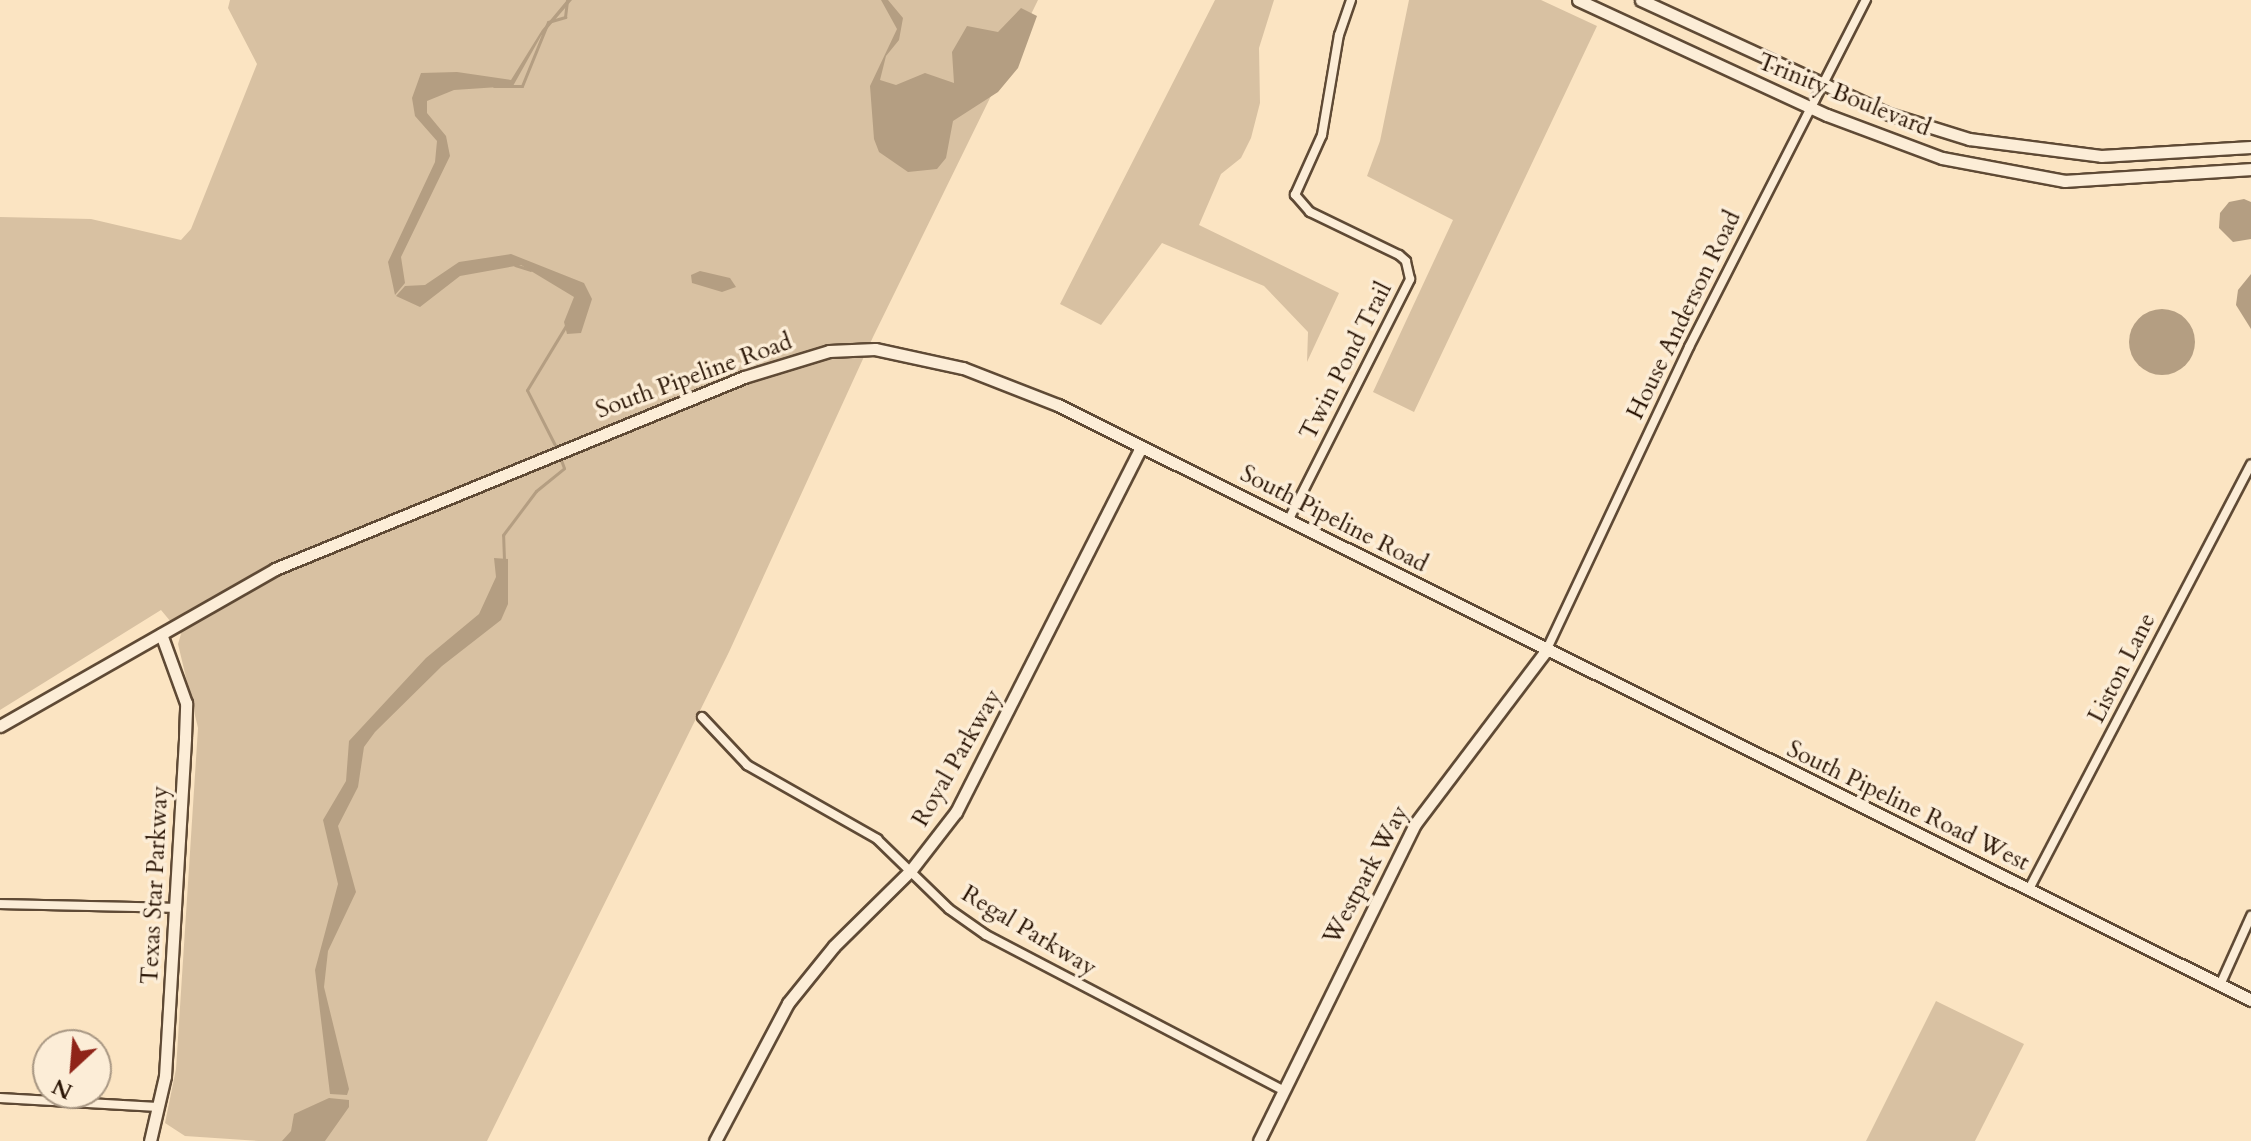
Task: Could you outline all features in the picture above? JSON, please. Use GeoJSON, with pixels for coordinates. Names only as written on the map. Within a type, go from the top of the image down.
{"type":"FeatureCollection","features":[{"type":"Feature","properties":{"kind":"street","name":"Twin Pond Trail"},"geometry":{"type":"LineString","coordinates":[[1288,521],[1410,279],[1406,261],[1399,255],[1310,212],[1295,195],[1322,135],[1339,35],[1351,0]]}},
{"type":"Feature","properties":{"kind":"street","name":"Trinity Boulevard"},"geometry":{"type":"LineString","coordinates":[[1578,0],[1810,107],[1942,158],[2065,181],[2251,169]]}},
{"type":"Feature","properties":{"kind":"street","name":"Trinity Boulevard"},"geometry":{"type":"LineString","coordinates":[[1641,0],[1822,83],[1945,132],[2052,153],[2163,154],[2251,147]]}},
{"type":"Feature","properties":{"kind":"street","name":"House Anderson Road"},"geometry":{"type":"LineString","coordinates":[[1546,651],[1568,594],[1866,0]]}},
{"type":"Feature","properties":{"kind":"street","name":"South Pipeline Road"},"geometry":{"type":"LineString","coordinates":[[0,726],[275,569],[639,418],[744,377],[829,351],[875,349],[1011,383],[1546,651]]}},
{"type":"Feature","properties":{"kind":"street","name":"Royal Parkway"},"geometry":{"type":"LineString","coordinates":[[715,1141],[788,1003],[834,946],[911,870],[956,812],[984,764],[1141,447]]}},
{"type":"Feature","properties":{"kind":"street","name":"Liston Lane"},"geometry":{"type":"LineString","coordinates":[[2029,889],[2251,464]]}},
{"type":"Feature","properties":{"kind":"street","name":"Texas Star Parkway"},"geometry":{"type":"LineString","coordinates":[[150,1141],[165,1076],[177,908],[186,703],[161,634]]}},
{"type":"Feature","properties":{"kind":"street","name":"South Pipeline Road West"},"geometry":{"type":"LineString","coordinates":[[1546,651],[2251,1000]]}},
{"type":"Feature","properties":{"kind":"street","name":"Westpark Way"},"geometry":{"type":"LineString","coordinates":[[1259,1141],[1415,824],[1546,651]]}},
{"type":"Feature","properties":{"kind":"street","name":"Regal Parkway"},"geometry":{"type":"LineString","coordinates":[[702,717],[747,765],[877,839],[949,909],[986,935],[1283,1090]]}},
{"type":"Feature","properties":{"kind":"street"},"geometry":{"type":"LineString","coordinates":[[0,904],[177,908]]}},
{"type":"Feature","properties":{"kind":"street"},"geometry":{"type":"LineString","coordinates":[[2220,985],[2222,970],[2251,916]]}},
{"type":"Feature","properties":{"kind":"street"},"geometry":{"type":"LineString","coordinates":[[0,1098],[158,1107]]}},
{"type":"Feature","properties":{"kind":"shaded area"},"geometry":{"type":"Polygon","coordinates":[[[230,0],[1038,0],[873,337],[729,652],[487,1141],[259,1141],[185,1136],[165,1123],[176,1069],[198,728],[178,644],[181,634],[161,610],[0,710],[0,217],[91,219],[181,240],[191,229],[257,64],[228,8],[230,0]]]}},
{"type":"Feature","properties":{"kind":"shaded area"},"geometry":{"type":"Polygon","coordinates":[[[567,0],[572,0],[541,36],[513,86],[454,90],[427,101],[427,113],[446,136],[450,156],[401,257],[405,283],[395,295],[388,262],[435,162],[437,141],[415,116],[412,98],[421,73],[457,72],[511,80],[542,30],[567,0]]]}},
{"type":"Feature","properties":{"kind":"shaded area"},"geometry":{"type":"Polygon","coordinates":[[[881,0],[888,0],[903,18],[899,40],[886,56],[880,80],[896,85],[925,73],[954,83],[952,52],[967,26],[998,32],[1021,8],[1037,16],[1018,68],[998,92],[953,121],[946,158],[937,169],[908,172],[879,152],[874,139],[870,86],[897,29],[881,0]]]}},
{"type":"Feature","properties":{"kind":"shaded area"},"geometry":{"type":"Polygon","coordinates":[[[1215,0],[1274,0],[1259,48],[1260,103],[1251,138],[1241,158],[1221,174],[1199,225],[1339,293],[1307,362],[1308,332],[1264,286],[1162,243],[1101,325],[1060,304],[1215,0]]]}},
{"type":"Feature","properties":{"kind":"shaded area"},"geometry":{"type":"Polygon","coordinates":[[[1409,0],[1541,0],[1597,26],[1414,412],[1373,392],[1453,220],[1367,176],[1380,141],[1409,0]]]}},
{"type":"Feature","properties":{"kind":"shaded area"},"geometry":{"type":"Polygon","coordinates":[[[2244,199],[2251,202],[2251,239],[2233,242],[2219,228],[2220,213],[2229,202],[2244,199]]]}},
{"type":"Feature","properties":{"kind":"shaded area"},"geometry":{"type":"Polygon","coordinates":[[[511,254],[584,283],[592,299],[581,333],[567,334],[564,322],[574,297],[521,265],[460,276],[420,307],[396,296],[405,286],[425,285],[459,262],[511,254]]]}},
{"type":"Feature","properties":{"kind":"shaded area"},"geometry":{"type":"Polygon","coordinates":[[[700,271],[730,278],[736,287],[722,292],[692,283],[691,275],[700,271]]]}},
{"type":"Feature","properties":{"kind":"shaded area"},"geometry":{"type":"Polygon","coordinates":[[[2251,274],[2251,329],[2236,305],[2238,290],[2251,274]]]}},
{"type":"Feature","properties":{"kind":"shaded area"},"geometry":{"type":"Polygon","coordinates":[[[2162,309],[2175,312],[2185,319],[2192,329],[2195,342],[2192,355],[2185,365],[2175,372],[2162,375],[2149,372],[2139,365],[2132,355],[2129,342],[2132,329],[2139,319],[2149,312],[2162,309]]]}},
{"type":"Feature","properties":{"kind":"shaded area"},"geometry":{"type":"Polygon","coordinates":[[[494,558],[508,559],[508,604],[501,620],[442,666],[375,732],[364,747],[358,787],[338,826],[356,892],[328,951],[324,987],[349,1089],[347,1095],[330,1094],[315,970],[338,884],[323,820],[346,781],[349,741],[426,658],[479,614],[496,577],[494,558]]]}},
{"type":"Feature","properties":{"kind":"shaded area"},"geometry":{"type":"Polygon","coordinates":[[[1936,1001],[2024,1044],[1975,1141],[1866,1141],[1936,1001]]]}},
{"type":"Feature","properties":{"kind":"shaded area"},"geometry":{"type":"Polygon","coordinates":[[[329,1098],[349,1100],[349,1107],[325,1141],[282,1141],[291,1131],[294,1114],[329,1098]]]}},
{"type":"Feature","properties":{"kind":"waterway"},"geometry":{"type":"LineString","coordinates":[[494,86],[522,86],[548,22],[565,17],[567,0]]}},
{"type":"Feature","properties":{"kind":"waterway"},"geometry":{"type":"LineString","coordinates":[[515,265],[530,270]]}},
{"type":"Feature","properties":{"kind":"waterway"},"geometry":{"type":"LineString","coordinates":[[557,449],[527,390],[567,324]]}},
{"type":"Feature","properties":{"kind":"waterway"},"geometry":{"type":"LineString","coordinates":[[504,560],[503,535],[536,491],[564,468],[560,457]]}}]}
